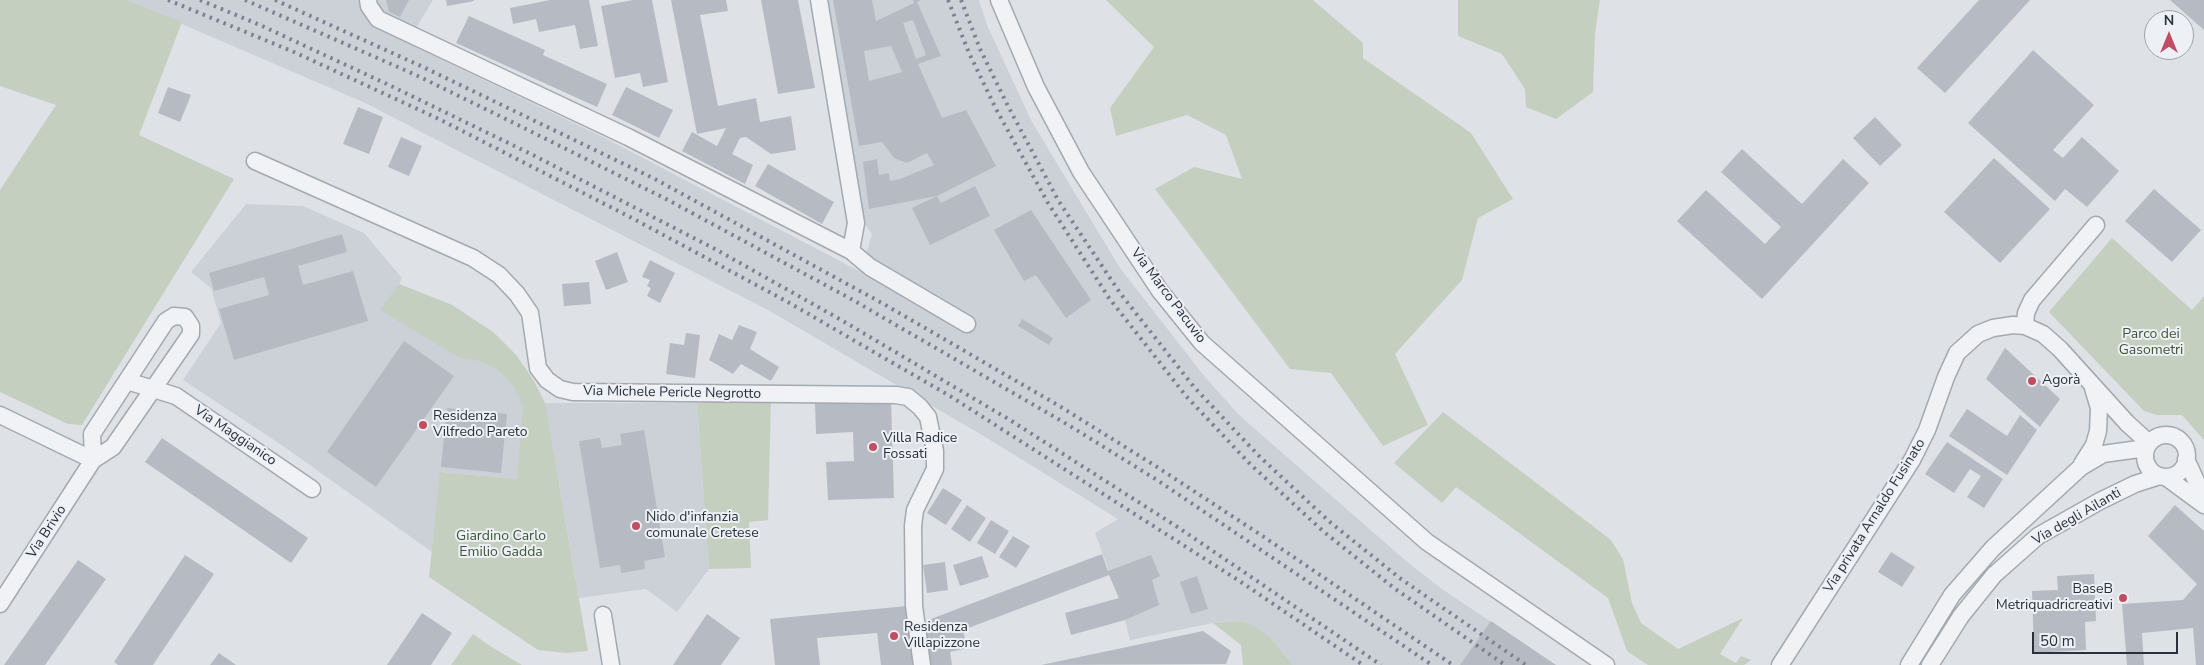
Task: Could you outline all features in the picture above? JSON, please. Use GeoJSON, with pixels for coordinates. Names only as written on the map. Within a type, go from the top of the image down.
{"type":"FeatureCollection","features":[{"type":"Feature","properties":{"kind":"street"},"geometry":{"type":"LineString","coordinates":[[368,0],[369,6],[378,19],[628,137],[851,252],[870,268],[967,324]]}},
{"type":"Feature","properties":{"kind":"street"},"geometry":{"type":"LineString","coordinates":[[819,0],[856,223],[851,252]]}},
{"type":"Feature","properties":{"kind":"street","name":"Via Marco Pacuvio"},"geometry":{"type":"LineString","coordinates":[[998,0],[1036,87],[1070,154],[1102,206],[1170,305],[1214,354],[1438,551],[1606,665]]}},
{"type":"Feature","properties":{"kind":"street","name":"Via Michele Pericle Negrotto"},"geometry":{"type":"LineString","coordinates":[[255,161],[473,258],[499,275],[517,294],[530,313],[538,368],[547,380],[560,389],[572,392],[896,395],[908,398],[920,407],[928,417],[935,451],[935,470],[915,510],[913,526],[914,606],[922,665]]}},
{"type":"Feature","properties":{"kind":"street"},"geometry":{"type":"LineString","coordinates":[[2096,225],[2032,300],[2026,313],[2025,326],[2048,337],[2148,445]]}},
{"type":"Feature","properties":{"kind":"street","name":"Via Brivio"},"geometry":{"type":"LineString","coordinates":[[0,604],[93,460],[113,447],[191,334],[191,326],[185,317],[174,316],[166,320],[92,434],[93,460]]}},
{"type":"Feature","properties":{"kind":"street","name":"Via privata Arnaldo Fusinato"},"geometry":{"type":"LineString","coordinates":[[1780,665],[1906,471],[1927,430],[1946,377],[1957,353],[1972,338],[1985,331],[2006,326],[2025,326]]}},
{"type":"Feature","properties":{"kind":"street"},"geometry":{"type":"LineString","coordinates":[[127,381],[154,389]]}},
{"type":"Feature","properties":{"kind":"street","name":"Via degli Ailanti"},"geometry":{"type":"LineString","coordinates":[[2081,467],[2094,445],[2098,431],[2099,408],[2091,384]]}},
{"type":"Feature","properties":{"kind":"street","name":"Via Maggianico"},"geometry":{"type":"LineString","coordinates":[[154,389],[176,396],[312,489]]}},
{"type":"Feature","properties":{"kind":"street"},"geometry":{"type":"LineString","coordinates":[[0,415],[93,460]]}},
{"type":"Feature","properties":{"kind":"street"},"geometry":{"type":"LineString","coordinates":[[2162,435],[2172,436],[2184,446],[2186,459],[2202,503],[2148,468],[2144,458],[2148,445],[2162,435]]}},
{"type":"Feature","properties":{"kind":"street","name":"Via degli Ailanti"},"geometry":{"type":"LineString","coordinates":[[1909,665],[1952,595],[1994,548],[2081,467],[2103,454],[2148,445]]}},
{"type":"Feature","properties":{"kind":"street"},"geometry":{"type":"LineString","coordinates":[[2163,477],[2180,472],[2186,459]]}},
{"type":"Feature","properties":{"kind":"street","name":"Via degli Ailanti"},"geometry":{"type":"LineString","coordinates":[[1930,665],[1961,616],[1988,582],[2038,536],[2100,501],[2135,484],[2163,477]]}},
{"type":"Feature","properties":{"kind":"street"},"geometry":{"type":"LineString","coordinates":[[602,615],[611,665]]}},
{"type":"Feature","properties":{"kind":"shaded area"},"geometry":{"type":"Polygon","coordinates":[[[126,0],[433,0],[407,43],[605,138],[861,272],[872,234],[847,201],[814,0],[979,0],[987,25],[1032,122],[1120,268],[1205,377],[1239,415],[1406,561],[1442,589],[1556,665],[1293,665],[1271,638],[1242,621],[1213,623],[1130,640],[1119,598],[1095,533],[1118,519],[987,438],[768,310],[365,103],[126,0]]]}},
{"type":"Feature","properties":{"kind":"shaded area"},"geometry":{"type":"Polygon","coordinates":[[[246,204],[303,206],[364,233],[402,278],[399,284],[452,305],[493,332],[517,356],[545,403],[697,403],[709,569],[677,612],[646,589],[579,598],[559,483],[441,472],[432,552],[283,446],[183,380],[221,323],[211,288],[191,272],[246,204]]]}},
{"type":"Feature","properties":{"kind":"green space"},"geometry":{"type":"Polygon","coordinates":[[[0,0],[126,0],[182,22],[139,135],[234,179],[82,425],[68,424],[0,392],[0,190],[56,105],[0,86],[0,0]]]}},
{"type":"Feature","properties":{"kind":"green space"},"geometry":{"type":"Polygon","coordinates":[[[1106,0],[1313,0],[1363,43],[1363,58],[1471,133],[1513,199],[1478,218],[1462,280],[1395,354],[1428,425],[1383,446],[1331,373],[1290,369],[1155,189],[1194,167],[1242,179],[1226,135],[1187,115],[1116,136],[1110,108],[1154,47],[1106,0]]]}},
{"type":"Feature","properties":{"kind":"green space"},"geometry":{"type":"Polygon","coordinates":[[[1458,0],[1600,0],[1595,33],[1593,92],[1556,119],[1526,107],[1525,89],[1502,54],[1458,36],[1458,0]]]}},
{"type":"Feature","properties":{"kind":"green space","name":"Parco dei Gasometri"},"geometry":{"type":"Polygon","coordinates":[[[2112,238],[2192,310],[2204,296],[2204,440],[2182,415],[2157,415],[2144,411],[2049,312],[2112,238]]]}},
{"type":"Feature","properties":{"kind":"green space","name":"Giardino Carlo Emilio Gadda"},"geometry":{"type":"Polygon","coordinates":[[[399,284],[452,305],[493,332],[517,356],[534,381],[545,403],[588,651],[565,653],[538,650],[429,577],[440,472],[517,479],[523,407],[515,388],[501,372],[480,361],[460,358],[380,310],[399,284]]]}},
{"type":"Feature","properties":{"kind":"green space"},"geometry":{"type":"Polygon","coordinates":[[[771,399],[768,520],[749,522],[751,568],[709,569],[697,403],[771,399]]]}},
{"type":"Feature","properties":{"kind":"green space"},"geometry":{"type":"Polygon","coordinates":[[[1443,412],[1610,539],[1623,559],[1632,603],[1641,623],[1678,649],[1743,618],[1720,654],[1736,663],[1741,656],[1751,660],[1744,665],[1648,665],[1627,651],[1608,598],[1456,487],[1442,503],[1394,463],[1443,412]]]}},
{"type":"Feature","properties":{"kind":"green space"},"geometry":{"type":"Polygon","coordinates":[[[1242,621],[1254,626],[1271,638],[1293,665],[1243,665],[1241,645],[1213,623],[1242,621]]]}},
{"type":"Feature","properties":{"kind":"green space"},"geometry":{"type":"Polygon","coordinates":[[[473,634],[490,646],[522,665],[451,665],[473,634]]]}},
{"type":"Feature","properties":{"kind":"building"},"geometry":{"type":"Polygon","coordinates":[[[386,0],[409,0],[400,17],[389,12],[386,0]]]}},
{"type":"Feature","properties":{"kind":"building"},"geometry":{"type":"Polygon","coordinates":[[[446,0],[474,0],[474,1],[447,6],[446,0]]]}},
{"type":"Feature","properties":{"kind":"building"},"geometry":{"type":"Polygon","coordinates":[[[550,0],[589,0],[598,46],[580,49],[575,25],[539,32],[536,19],[513,24],[510,8],[550,0]]]}},
{"type":"Feature","properties":{"kind":"building"},"geometry":{"type":"Polygon","coordinates":[[[633,0],[652,0],[668,82],[643,87],[640,73],[615,78],[601,6],[633,0]]]}},
{"type":"Feature","properties":{"kind":"building"},"geometry":{"type":"Polygon","coordinates":[[[671,0],[726,0],[728,11],[700,15],[718,106],[756,98],[760,122],[791,116],[796,150],[771,154],[746,137],[740,138],[732,154],[753,165],[745,184],[682,151],[692,132],[717,146],[726,128],[697,134],[671,0]]]}},
{"type":"Feature","properties":{"kind":"building"},"geometry":{"type":"Polygon","coordinates":[[[761,0],[798,0],[815,88],[778,94],[761,0]]]}},
{"type":"Feature","properties":{"kind":"building"},"geometry":{"type":"Polygon","coordinates":[[[833,0],[872,0],[876,21],[914,3],[913,0],[921,0],[917,2],[941,56],[918,64],[942,118],[966,110],[996,166],[937,196],[869,209],[863,162],[877,159],[879,175],[889,173],[890,181],[900,179],[934,165],[927,153],[907,163],[894,158],[882,142],[859,146],[833,0]],[[913,20],[903,23],[916,59],[926,55],[913,20]],[[891,46],[864,51],[869,81],[902,72],[891,46]]]}},
{"type":"Feature","properties":{"kind":"building"},"geometry":{"type":"Polygon","coordinates":[[[1979,0],[2030,0],[1945,93],[1917,68],[1979,0]]]}},
{"type":"Feature","properties":{"kind":"building"},"geometry":{"type":"Polygon","coordinates":[[[2170,0],[2204,0],[2204,30],[2194,21],[2194,10],[2181,10],[2170,0]]]}},
{"type":"Feature","properties":{"kind":"building"},"geometry":{"type":"Polygon","coordinates":[[[469,16],[545,50],[543,55],[607,84],[597,107],[456,43],[469,16]]]}},
{"type":"Feature","properties":{"kind":"building"},"geometry":{"type":"Polygon","coordinates":[[[2033,50],[2094,105],[2053,150],[2063,158],[2082,137],[2119,171],[2087,207],[2065,189],[2055,201],[1968,123],[2033,50]]]}},
{"type":"Feature","properties":{"kind":"building"},"geometry":{"type":"Polygon","coordinates":[[[168,87],[191,95],[180,122],[158,113],[168,87]]]}},
{"type":"Feature","properties":{"kind":"building"},"geometry":{"type":"Polygon","coordinates":[[[626,87],[673,110],[659,138],[612,115],[626,87]]]}},
{"type":"Feature","properties":{"kind":"building"},"geometry":{"type":"Polygon","coordinates":[[[358,107],[383,117],[369,154],[343,144],[358,107]]]}},
{"type":"Feature","properties":{"kind":"building"},"geometry":{"type":"Polygon","coordinates":[[[1875,117],[1902,145],[1880,166],[1853,138],[1875,117]]]}},
{"type":"Feature","properties":{"kind":"building"},"geometry":{"type":"Polygon","coordinates":[[[401,137],[422,146],[409,176],[388,167],[401,137]]]}},
{"type":"Feature","properties":{"kind":"building"},"geometry":{"type":"Polygon","coordinates":[[[1742,149],[1802,204],[1843,159],[1869,183],[1762,299],[1677,221],[1706,190],[1765,244],[1781,227],[1721,172],[1742,149]]]}},
{"type":"Feature","properties":{"kind":"building"},"geometry":{"type":"Polygon","coordinates":[[[1994,158],[2050,209],[2000,263],[1944,212],[1994,158]]]}},
{"type":"Feature","properties":{"kind":"building"},"geometry":{"type":"Polygon","coordinates":[[[768,164],[834,202],[822,224],[755,186],[768,164]]]}},
{"type":"Feature","properties":{"kind":"building"},"geometry":{"type":"Polygon","coordinates":[[[975,186],[990,216],[930,245],[912,208],[937,196],[941,203],[975,186]]]}},
{"type":"Feature","properties":{"kind":"building"},"geometry":{"type":"Polygon","coordinates":[[[2154,189],[2201,230],[2172,262],[2125,221],[2154,189]]]}},
{"type":"Feature","properties":{"kind":"building"},"geometry":{"type":"Polygon","coordinates":[[[1031,210],[1091,300],[1066,318],[1036,275],[1024,281],[994,230],[1031,210]]]}},
{"type":"Feature","properties":{"kind":"building"},"geometry":{"type":"Polygon","coordinates":[[[342,234],[347,252],[298,266],[303,285],[353,271],[368,321],[234,360],[219,309],[269,295],[264,277],[214,291],[209,273],[342,234]]]}},
{"type":"Feature","properties":{"kind":"building"},"geometry":{"type":"Polygon","coordinates":[[[617,252],[628,282],[606,290],[595,261],[617,252]]]}},
{"type":"Feature","properties":{"kind":"building"},"geometry":{"type":"Polygon","coordinates":[[[650,260],[675,273],[660,303],[647,296],[651,288],[647,286],[650,280],[642,277],[650,260]]]}},
{"type":"Feature","properties":{"kind":"building"},"geometry":{"type":"Polygon","coordinates":[[[589,282],[591,304],[564,306],[562,284],[589,282]]]}},
{"type":"Feature","properties":{"kind":"building"},"geometry":{"type":"Polygon","coordinates":[[[1022,319],[1053,338],[1049,345],[1018,326],[1022,319]]]}},
{"type":"Feature","properties":{"kind":"building"},"geometry":{"type":"Polygon","coordinates":[[[739,325],[757,332],[750,349],[779,367],[771,381],[741,364],[733,374],[709,360],[719,334],[732,340],[739,325]]]}},
{"type":"Feature","properties":{"kind":"building"},"geometry":{"type":"Polygon","coordinates":[[[686,333],[700,335],[695,378],[666,374],[670,343],[684,345],[686,333]]]}},
{"type":"Feature","properties":{"kind":"building"},"geometry":{"type":"Polygon","coordinates":[[[404,341],[454,376],[376,487],[327,452],[404,341]]]}},
{"type":"Feature","properties":{"kind":"building"},"geometry":{"type":"Polygon","coordinates":[[[2005,348],[2060,399],[2040,427],[1986,379],[2005,348]]]}},
{"type":"Feature","properties":{"kind":"building","name":"Villa Radice Fossati"},"geometry":{"type":"Polygon","coordinates":[[[891,400],[894,498],[828,500],[826,462],[854,461],[853,432],[816,434],[815,403],[891,400]]]}},
{"type":"Feature","properties":{"kind":"building"},"geometry":{"type":"Polygon","coordinates":[[[447,408],[507,414],[501,473],[441,467],[447,408]]]}},
{"type":"Feature","properties":{"kind":"building"},"geometry":{"type":"Polygon","coordinates":[[[1967,409],[2007,436],[2020,415],[2037,430],[2007,475],[1949,436],[1967,409]]]}},
{"type":"Feature","properties":{"kind":"building"},"geometry":{"type":"Polygon","coordinates":[[[644,430],[665,557],[644,561],[645,569],[621,573],[620,565],[600,568],[579,441],[600,438],[602,448],[622,445],[620,434],[644,430]]]}},
{"type":"Feature","properties":{"kind":"building"},"geometry":{"type":"Polygon","coordinates":[[[162,438],[308,538],[291,563],[145,462],[162,438]]]}},
{"type":"Feature","properties":{"kind":"building"},"geometry":{"type":"Polygon","coordinates":[[[1947,442],[2003,479],[1984,508],[1967,497],[1981,476],[1970,469],[1954,493],[1925,474],[1947,442]]]}},
{"type":"Feature","properties":{"kind":"building"},"geometry":{"type":"Polygon","coordinates":[[[943,488],[962,500],[946,525],[927,513],[943,488]]]}},
{"type":"Feature","properties":{"kind":"building"},"geometry":{"type":"Polygon","coordinates":[[[967,505],[986,518],[970,542],[951,529],[967,505]]]}},
{"type":"Feature","properties":{"kind":"building"},"geometry":{"type":"Polygon","coordinates":[[[2175,505],[2204,531],[2204,665],[2196,665],[2193,628],[2142,633],[2144,665],[2127,665],[2122,604],[2183,600],[2197,584],[2148,536],[2175,505]]]}},
{"type":"Feature","properties":{"kind":"building"},"geometry":{"type":"Polygon","coordinates":[[[991,520],[1009,531],[995,554],[977,543],[991,520]]]}},
{"type":"Feature","properties":{"kind":"building"},"geometry":{"type":"Polygon","coordinates":[[[1013,536],[1030,546],[1016,568],[999,557],[1013,536]]]}},
{"type":"Feature","properties":{"kind":"building"},"geometry":{"type":"Polygon","coordinates":[[[1891,552],[1915,567],[1902,587],[1878,572],[1891,552]]]}},
{"type":"Feature","properties":{"kind":"building"},"geometry":{"type":"Polygon","coordinates":[[[1102,554],[1108,571],[1151,555],[1160,576],[1152,580],[1159,605],[1125,620],[1071,635],[1065,613],[1119,598],[1109,575],[963,630],[967,648],[950,652],[952,665],[931,665],[923,622],[1102,554]]]}},
{"type":"Feature","properties":{"kind":"building"},"geometry":{"type":"Polygon","coordinates":[[[185,555],[214,574],[153,665],[118,665],[114,662],[185,555]]]}},
{"type":"Feature","properties":{"kind":"building"},"geometry":{"type":"Polygon","coordinates":[[[982,556],[989,577],[960,586],[953,565],[982,556]]]}},
{"type":"Feature","properties":{"kind":"building"},"geometry":{"type":"Polygon","coordinates":[[[78,560],[106,579],[45,665],[4,665],[78,560]]]}},
{"type":"Feature","properties":{"kind":"building"},"geometry":{"type":"Polygon","coordinates":[[[945,562],[948,590],[927,593],[923,565],[945,562]]]}},
{"type":"Feature","properties":{"kind":"building"},"geometry":{"type":"Polygon","coordinates":[[[2094,574],[2096,621],[2085,622],[2086,650],[2034,653],[2032,591],[2058,590],[2057,576],[2094,574]]]}},
{"type":"Feature","properties":{"kind":"building"},"geometry":{"type":"Polygon","coordinates":[[[1197,576],[1208,609],[1191,614],[1180,582],[1197,576]]]}},
{"type":"Feature","properties":{"kind":"building","name":"Residenza Villapizzone"},"geometry":{"type":"Polygon","coordinates":[[[907,606],[914,665],[881,665],[877,633],[817,638],[820,665],[775,665],[770,619],[907,606]]]}},
{"type":"Feature","properties":{"kind":"building"},"geometry":{"type":"Polygon","coordinates":[[[422,613],[452,633],[431,665],[387,665],[422,613]]]}},
{"type":"Feature","properties":{"kind":"building"},"geometry":{"type":"Polygon","coordinates":[[[707,614],[740,638],[721,665],[673,665],[707,614]]]}},
{"type":"Feature","properties":{"kind":"building"},"geometry":{"type":"Polygon","coordinates":[[[1491,621],[1556,665],[1460,665],[1491,621]]]}},
{"type":"Feature","properties":{"kind":"building"},"geometry":{"type":"Polygon","coordinates":[[[1203,631],[1231,651],[1226,664],[1041,665],[1203,631]]]}},
{"type":"Feature","properties":{"kind":"building"},"geometry":{"type":"Polygon","coordinates":[[[219,653],[236,665],[210,665],[219,653]]]}},
{"type":"Feature","properties":{"kind":"railway"},"geometry":{"type":"LineString","coordinates":[[168,0],[294,52],[439,119],[632,218],[786,301],[950,396],[1241,582],[1363,665]]}},
{"type":"Feature","properties":{"kind":"railway"},"geometry":{"type":"LineString","coordinates":[[200,0],[260,25],[389,85],[531,154],[715,249],[843,321],[1010,420],[1176,526],[1381,665]]}},
{"type":"Feature","properties":{"kind":"railway"},"geometry":{"type":"LineString","coordinates":[[245,0],[416,75],[518,125],[668,200],[853,300],[1070,426],[1157,480],[1432,665]]}},
{"type":"Feature","properties":{"kind":"railway"},"geometry":{"type":"LineString","coordinates":[[275,0],[421,66],[653,178],[882,303],[1061,407],[1154,465],[1453,665]]}},
{"type":"Feature","properties":{"kind":"railway"},"geometry":{"type":"LineString","coordinates":[[948,0],[969,53],[996,109],[1048,203],[1109,298],[1186,396],[1250,464],[1324,532],[1394,588],[1505,665]]}},
{"type":"Feature","properties":{"kind":"railway"},"geometry":{"type":"LineString","coordinates":[[961,0],[980,49],[1058,200],[1120,293],[1194,387],[1259,456],[1331,523],[1401,579],[1526,665]]}},
{"type":"Feature","properties":{"kind":"place","name":"Agorà"},"geometry":{"type":"Point","coordinates":[2032,381]}},
{"type":"Feature","properties":{"kind":"place","name":"Residenza Vilfredo Pareto"},"geometry":{"type":"Point","coordinates":[423,425]}},
{"type":"Feature","properties":{"kind":"place","name":"Villa Radice Fossati"},"geometry":{"type":"Point","coordinates":[873,447]}},
{"type":"Feature","properties":{"kind":"place","name":"Nido d'infanzia comunale Cretese"},"geometry":{"type":"Point","coordinates":[636,526]}},
{"type":"Feature","properties":{"kind":"place","name":"BaseB Metriquadricreativi"},"geometry":{"type":"Point","coordinates":[2123,598]}},
{"type":"Feature","properties":{"kind":"place","name":"Residenza Villapizzone"},"geometry":{"type":"Point","coordinates":[894,636]}}]}
